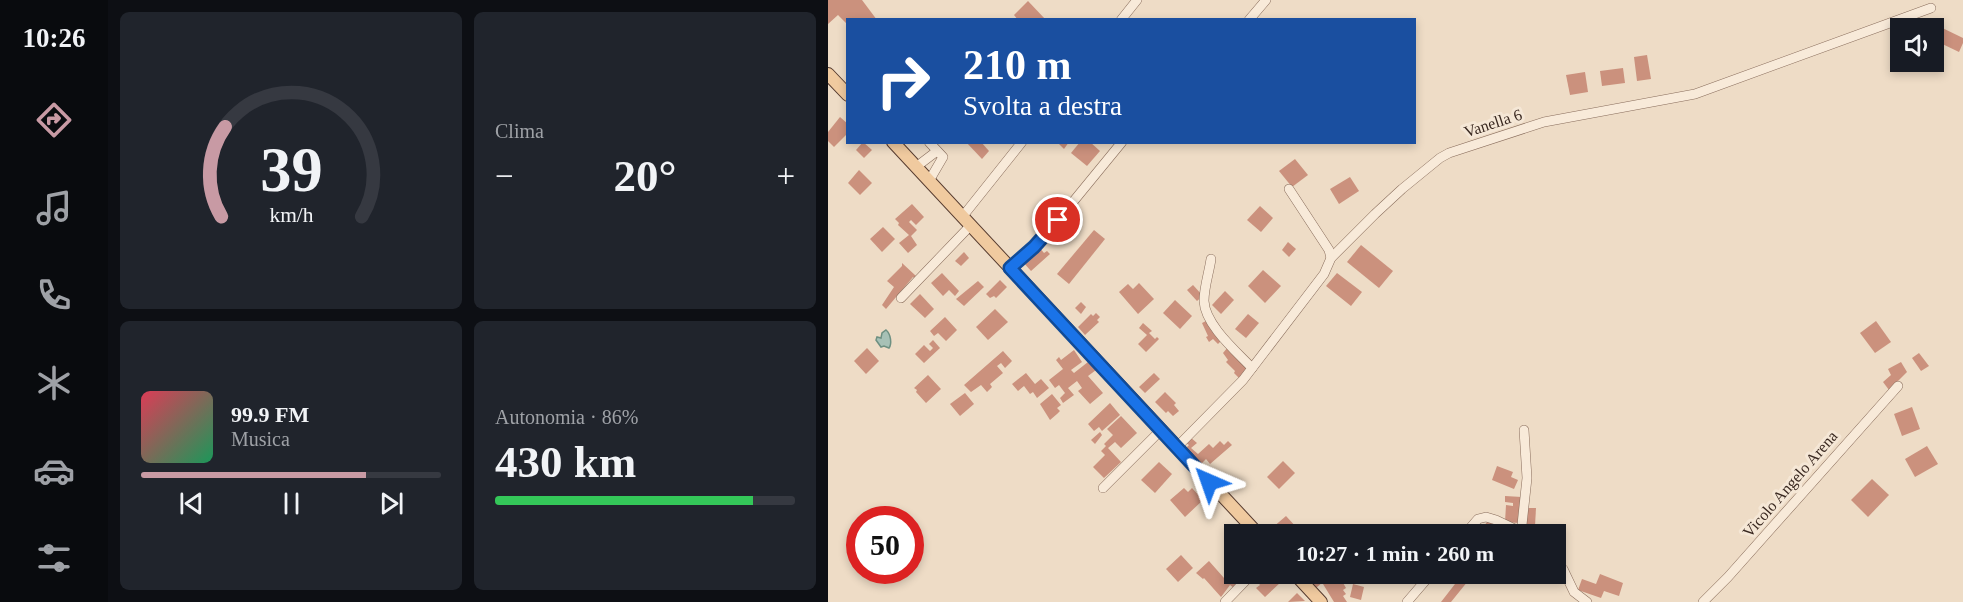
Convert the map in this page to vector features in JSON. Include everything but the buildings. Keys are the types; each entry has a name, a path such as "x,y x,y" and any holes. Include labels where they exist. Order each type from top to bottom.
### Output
{"main road":[{"path":"828,74 846,93"},
{"path":"895,144 1248,524"},
{"path":"1304,584 1321,602"}],"street":[{"path":"1123,18 1137,0"},
{"path":"1250,18 1266,0"},
{"name":"Vanella 6","path":"1177,447 1243,380 1324,274 1331,258 1402,189 1440,158 1544,122 1695,94 1931,8"},
{"path":"929,181 943,157 930,144"},
{"path":"901,298 967,221 1021,144"},
{"path":"1010,268 1045,236 1120,144"},
{"path":"916,167 937,151"},
{"path":"1289,189 1329,250 1331,258"},
{"path":"1211,259 1204,301 1206,310 1221,336 1252,368"},
{"name":"Vicolo Angelo Arena","path":"1703,602 1728,577 1898,386"},
{"path":"1103,488 1161,430"},
{"path":"1522,524 1527,478 1524,430"},
{"path":"1474,524 1479,519 1486,518 1500,524"},
{"path":"1566,575 1574,592 1587,602"},
{"path":"1225,602 1242,584"},
{"path":"1407,602 1423,584"}],"shaded area":[{"path":"886,330 891,344 889,348 881,347 876,340 877,337 881,338 882,333"}],"route":[{"path":"1058,220 1034,247 1010,268 1209,482"}]}
